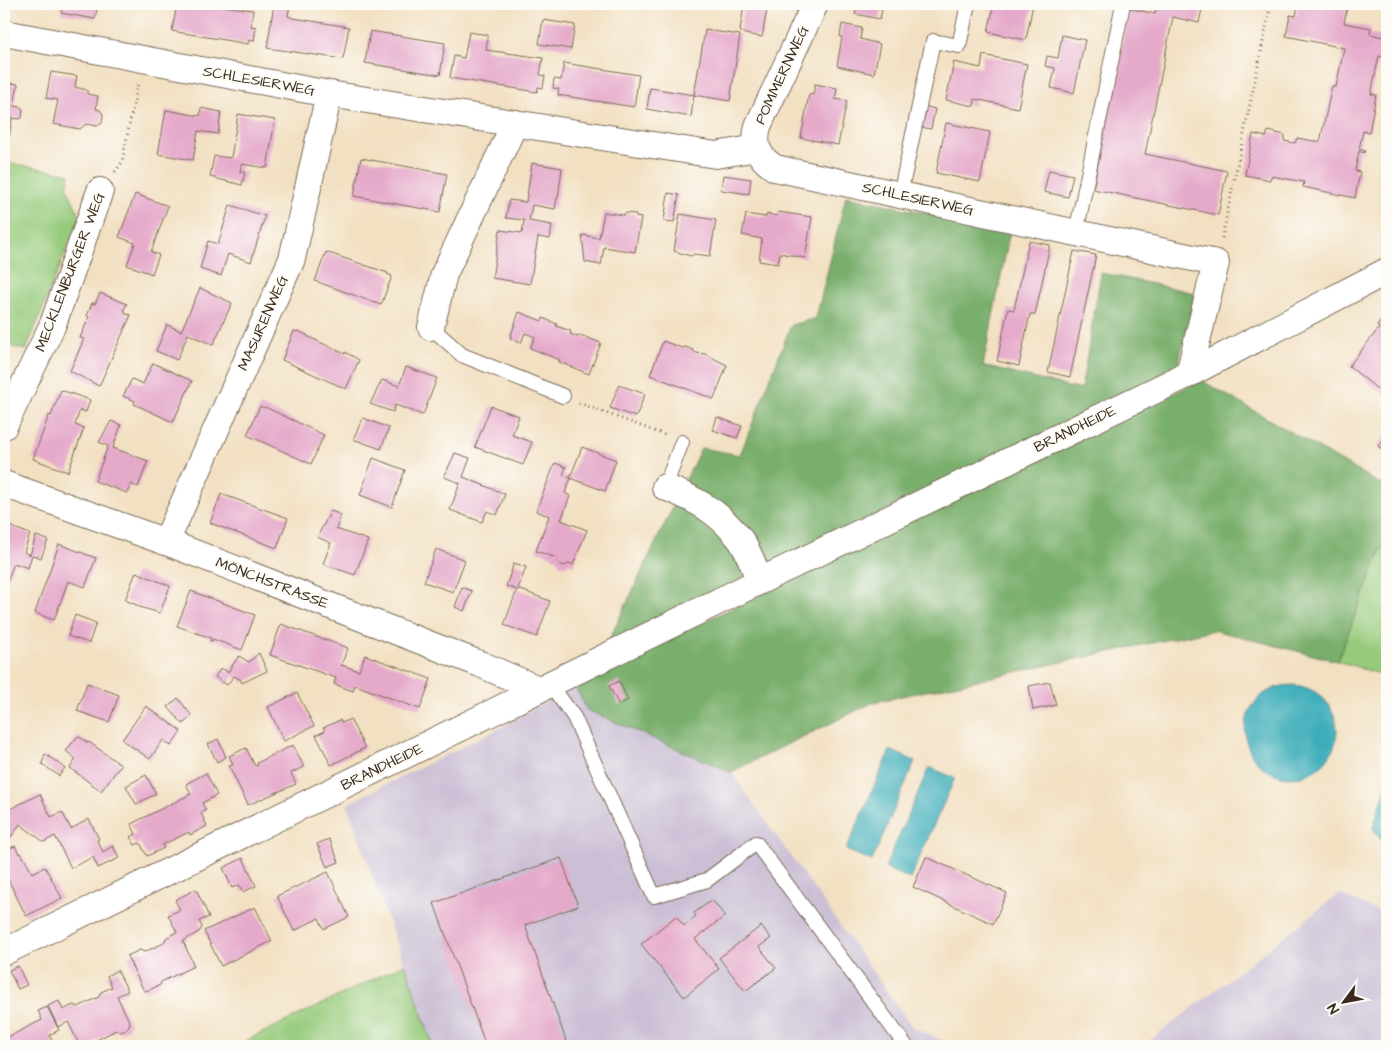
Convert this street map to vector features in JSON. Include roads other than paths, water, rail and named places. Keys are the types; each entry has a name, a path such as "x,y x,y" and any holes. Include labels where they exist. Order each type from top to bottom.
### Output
{"street":[{"name":"POMMERNWEG","path":"757,148 758,126 815,4"},
{"name":"SCHLESIERWEG","path":"4,34 330,94 716,155 757,148 764,160 775,168 1216,264 1189,374"},
{"name":"MASURENWEG","path":"166,542 292,259 330,94"},
{"path":"431,327 444,274 516,123"},
{"name":"MECKLENBURGER WEG","path":"4,426 53,324 100,191"},
{"name":"BRANDHEIDE","path":"4,952 760,581 1189,374 1387,271"},
{"name":"MÖNCHSTRASSE","path":"4,484 166,542 544,687"},
{"path":"665,487 695,499 718,515 741,540 760,581"}],"lane":[{"path":"900,195 933,41 958,46 968,4"},
{"path":"1076,233 1122,4"},
{"path":"431,327 462,355 564,396"},
{"path":"665,487 682,442"},
{"path":"544,687 574,717 654,896 707,880 756,843 906,1046"}],"water":[{"path":"1291,685 1309,689 1323,699 1333,713 1337,731 1333,749 1323,763 1309,773 1291,777 1273,773 1259,763 1249,749 1245,731 1249,713 1259,699 1273,689"},
{"path":"890,750 915,761 872,861 846,850"},
{"path":"929,767 955,778 910,879 885,868"},
{"path":"1387,784 1387,850 1373,828"}]}
